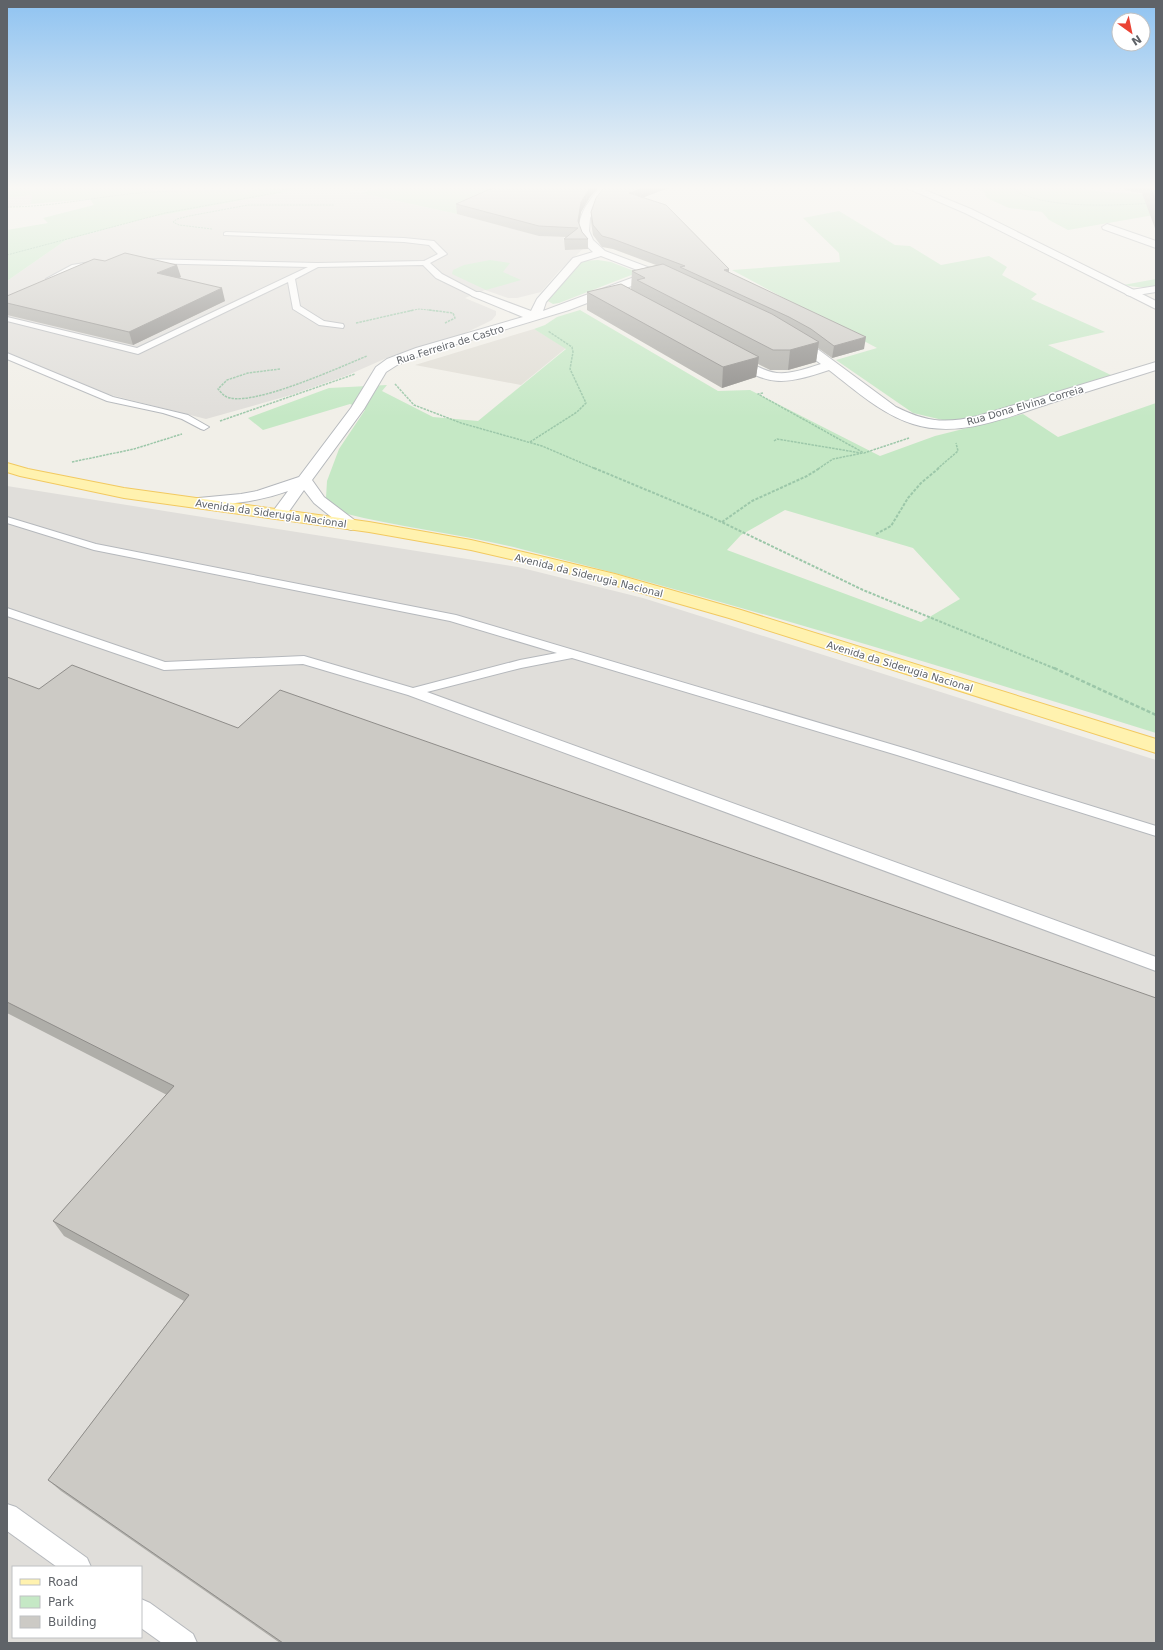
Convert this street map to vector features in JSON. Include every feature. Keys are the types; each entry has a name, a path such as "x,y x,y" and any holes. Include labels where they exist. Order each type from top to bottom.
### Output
{"main road":[{"name":"Avenida da Siderugia Nacional","path":"7,467 25,473 124,493 279,514 471,545 609,578 735,614 1156,746"}],"street":[{"path":"535,317 536,299 574,263"},
{"path":"628,263 683,284"},
{"path":"1073,263 1156,306"},
{"name":"Rua Ferreira de Castro","path":"279,514 357,409 381,370 388,365 420,351 565,308 611,292 656,273"},
{"path":"1131,292 1156,289"},
{"path":"611,292 625,299"},
{"name":"Rua Ferreira de Castro","path":"481,296 536,299 548,306 565,308"},
{"name":"Rua Ferreira de Castro","path":"481,296 535,317"},
{"name":"Rua Dona Elvina Correia","path":"783,333 831,365 891,410 906,418 944,427 973,422 995,416 1156,366"},
{"path":"719,350 760,373 774,377 789,376 831,365"},
{"path":"192,502 221,502 248,498 305,480 319,500 351,525"}],"lane":[{"path":"41,282 75,267 97,263"},
{"path":"225,263 317,265 425,263 439,276 481,296"},
{"path":"7,319 138,351 317,265"},
{"path":"291,278 296,307 322,323 340,326"},
{"path":"7,356 110,399 165,411 185,417 204,427"},
{"path":"7,520 94,547 452,618 576,654 1156,831"},
{"path":"7,612 164,666 304,660 413,692 1156,964"},
{"path":"413,692 520,664 576,654"},
{"path":"7,1516 77,1566"},
{"path":"142,1613 184,1643"}],"path":[{"path":"340,326 419,308 453,313 455,316 454,318 440,325"},
{"path":"529,442 577,412 586,403 570,369 573,352 572,347 536,324 535,317"},
{"path":"280,369 248,373 227,380 218,389 225,396 240,398 265,393 301,383 367,356"},
{"path":"388,365 398,389 414,405 462,423 542,446 722,522 864,590 1062,670 1156,715"},
{"path":"769,391 758,394 864,453"},
{"path":"722,522 752,501 807,476 833,459 864,453 944,427"},
{"path":"876,534 890,526 908,498 920,483 958,451 955,438"},
{"path":"774,441 777,439 864,453"}],"shaded area":[{"path":"33,263 568,263 541,292 517,298 508,298 485,290 465,298 496,311 496,315 492,320 461,335 389,357 348,375 291,395 206,419 99,392 7,353 7,281"},
{"path":"534,329 566,348 521,385 415,365"},
{"path":"7,486 518,567 643,598 1156,760 1156,1643 7,1643"}],"green space":[{"path":"7,263 33,263 7,281"},
{"path":"474,263 510,263 503,272 521,280 486,290 452,274 453,270 464,265"},
{"path":"579,263 614,263 634,271 634,274 553,304 548,301 558,283"},
{"path":"826,263 938,263 941,265 952,263 1000,263 1007,267 1002,275 1037,294 1031,299 1105,332 1048,345 1113,376 1001,411 951,422 913,413 836,360 877,348 732,270"},
{"path":"1156,279 1156,286 1139,287 1123,285"},
{"path":"580,310 718,391 750,390 880,456 935,436 1023,414 1058,437 1156,403 1156,733 840,636 601,569 499,544 343,513 326,498 327,481 339,449 365,410 350,404 263,430 248,418 329,388 387,385 382,391 433,417 478,421 566,349 534,329 545,325 557,317","holes":["785,510 913,548 960,599 921,622 727,550 741,535"]}],"building":[{"path":"85,263 168,263 177,265 157,273 222,288 129,332 7,303 7,296"},
{"path":"677,263 723,263 729,269 724,270 866,337 834,346 811,329 789,317 680,267 685,266"},
{"path":"663,264 772,314 819,342 790,350 773,350 637,280 645,278 632,271"},
{"path":"621,284 759,357 723,367 587,292"},
{"path":"72,665 238,728 280,690 1156,998 1156,1643 283,1643 48,1480 189,1295 53,1221 174,1086 7,1002 7,677 39,689"}]}
